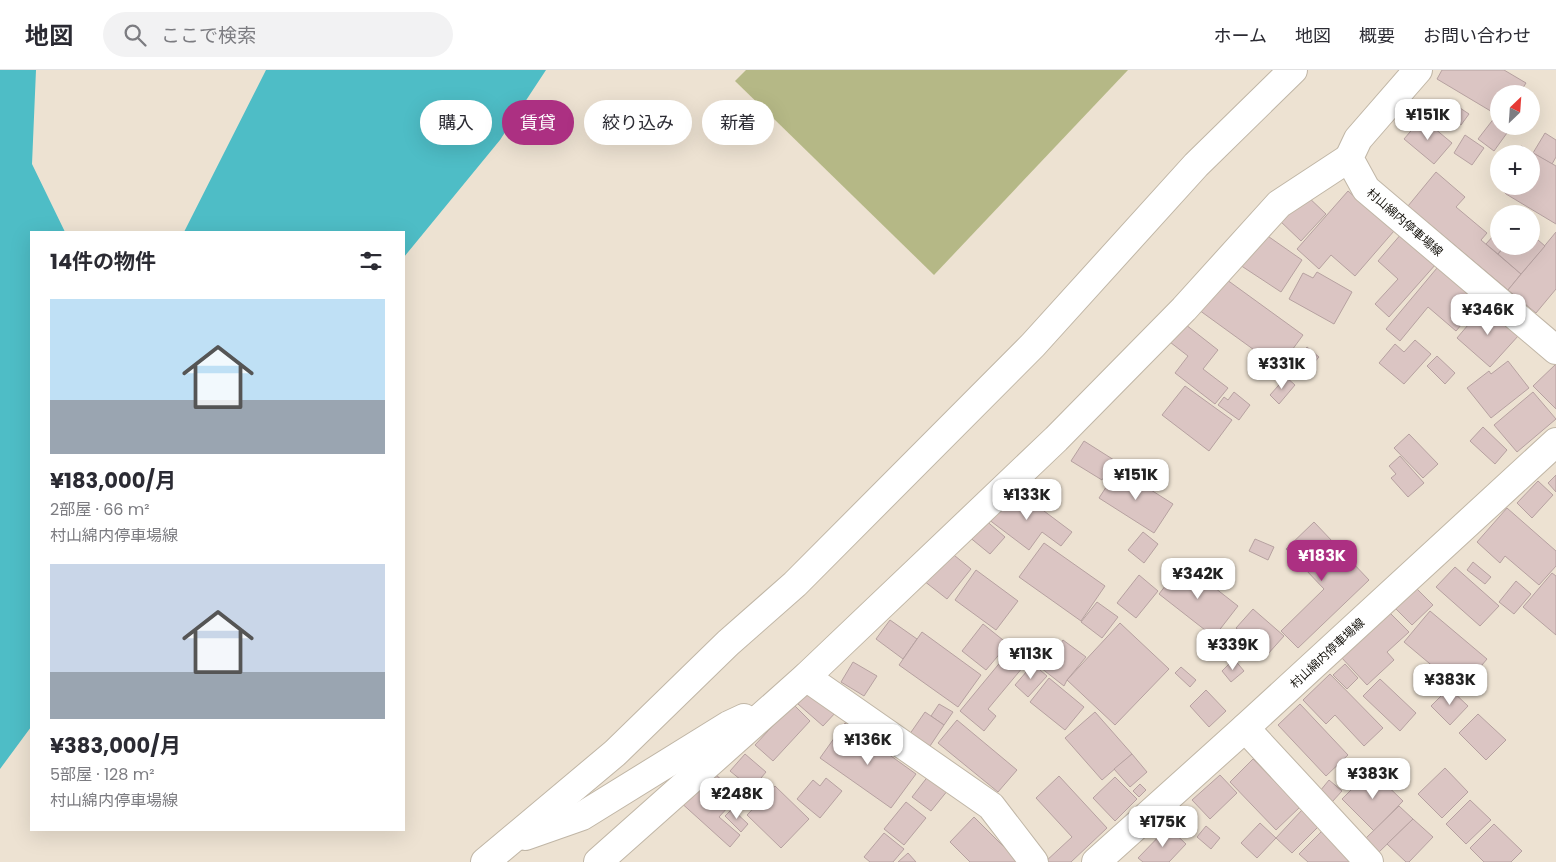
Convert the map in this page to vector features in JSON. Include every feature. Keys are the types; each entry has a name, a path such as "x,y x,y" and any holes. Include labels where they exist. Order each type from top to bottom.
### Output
{"street":[{"path":"485,862 615,753 728,643 795,584 1033,345 1196,165 1293,70"},
{"path":"598,862 806,677 1056,439 1184,309 1280,204 1349,158 1358,139 1418,70"},
{"name":"村山綿内停車場線","path":"1349,158 1366,189 1556,350"},
{"name":"村山綿内停車場線","path":"1096,862 1556,442"},
{"path":"806,677 991,806 1034,862"},
{"path":"510,841 582,816 729,725 777,703"},
{"path":"1244,728 1369,862"}],"green space":[{"path":"746,70 1128,70 934,275 774,119 774,100 754,100 735,81"}],"water":[{"path":"0,70 36,70 32,164 65,231 30,231 30,728 0,769"},
{"path":"266,70 546,70 526,100 502,100 502,137 405,256 405,231 185,231"}],"building":[{"path":"1442,70 1504,70 1526,83 1525,85 1490,85 1490,111 1437,79"},
{"path":"1454,104 1469,114 1461,125 1446,115"},
{"path":"1422,118 1452,143 1434,164 1404,139"},
{"path":"1490,123 1490,135 1506,135 1498,145 1490,145 1490,148 1478,139"},
{"path":"1545,133 1556,140 1556,157 1552,164 1540,157 1540,145 1538,145"},
{"path":"1465,135 1484,148 1472,165 1454,153"},
{"path":"1540,157 1556,166 1556,224 1540,214 1540,205 1524,205 1508,195 1540,195"},
{"path":"1436,172 1465,197 1456,207 1487,233 1481,240 1490,248 1490,255 1499,255 1521,274 1508,290 1408,206"},
{"path":"1348,191 1394,231 1355,276 1331,255 1319,269 1297,249"},
{"path":"1305,194 1326,214 1301,241 1279,220"},
{"path":"1262,232 1302,260 1281,292 1240,265"},
{"path":"1556,232 1556,289 1536,313 1508,290 1537,255 1540,255 1540,251"},
{"path":"1402,233 1436,264 1389,317 1375,304 1398,279 1378,261"},
{"path":"1490,240 1490,247 1486,244"},
{"path":"1540,242 1545,246 1540,252"},
{"path":"1499,255 1537,255 1521,274"},
{"path":"1442,262 1484,298 1456,331 1428,307 1400,341 1386,329"},
{"path":"1317,272 1352,292 1334,324 1289,299 1303,273 1313,278"},
{"path":"1223,277 1303,335 1279,368 1199,310"},
{"path":"1485,305 1519,335 1490,367 1457,338"},
{"path":"1181,321 1218,350 1203,369 1228,388 1215,404 1175,373 1188,356 1166,339"},
{"path":"1415,340 1431,354 1404,384 1379,363 1395,344 1404,352"},
{"path":"1307,347 1319,357 1306,372 1294,362"},
{"path":"1437,356 1455,373 1445,384 1427,366"},
{"path":"1508,361 1529,388 1491,418 1467,388 1489,371 1491,374"},
{"path":"1556,364 1556,409 1533,386"},
{"path":"1286,377 1295,385 1279,404 1270,395"},
{"path":"1185,386 1232,420 1209,451 1162,415"},
{"path":"1234,392 1250,405 1239,420 1218,405 1224,397 1228,400"},
{"path":"1533,392 1556,419 1517,452 1494,425"},
{"path":"1483,427 1507,450 1495,464 1470,441"},
{"path":"1409,434 1438,464 1423,478 1394,448"},
{"path":"1084,441 1114,460 1102,480 1071,461"},
{"path":"1400,456 1424,483 1408,497 1391,478 1396,474 1389,466"},
{"path":"1118,469 1173,504 1154,533 1099,498"},
{"path":"1556,475 1556,492 1548,483"},
{"path":"1538,481 1553,495 1532,518 1517,503"},
{"path":"1012,487 1072,532 1061,546 1042,532 1029,550 988,519"},
{"path":"1507,508 1556,551 1556,566 1539,585 1505,556 1500,563 1477,542"},
{"path":"983,518 1005,537 990,554 968,536"},
{"path":"1314,522 1369,580 1298,648 1281,631 1324,589 1286,549"},
{"path":"1143,532 1158,544 1144,563 1128,550"},
{"path":"1255,539 1274,547 1268,560 1249,551"},
{"path":"1044,543 1105,586 1081,621 1019,577"},
{"path":"949,551 971,569 947,599 919,577"},
{"path":"1473,562 1491,577 1485,584 1467,570"},
{"path":"1183,563 1238,606 1214,637 1159,594"},
{"path":"1455,567 1499,606 1480,626 1436,587"},
{"path":"976,570 1018,601 996,630 955,600"},
{"path":"1552,573 1556,576 1556,635 1523,607"},
{"path":"1139,575 1158,591 1136,618 1117,603"},
{"path":"1516,581 1531,594 1514,614 1499,602"},
{"path":"1416,588 1433,605 1412,625 1395,608"},
{"path":"1097,602 1118,617 1102,638 1081,622"},
{"path":"1253,609 1284,636 1267,655 1236,628"},
{"path":"1430,611 1487,659 1461,690 1404,642"},
{"path":"1389,612 1409,632 1387,652 1394,660 1367,685 1341,657"},
{"path":"890,620 917,639 903,659 876,639"},
{"path":"1120,623 1169,669 1115,725 1067,680"},
{"path":"983,624 1008,644 986,670 962,651"},
{"path":"922,632 981,675 958,707 899,665"},
{"path":"1063,640 1086,657 1064,686 1041,668"},
{"path":"1012,648 1028,661 988,709 996,716 984,731 960,711"},
{"path":"1234,659 1244,671 1231,682 1222,671"},
{"path":"853,662 877,676 864,696 841,682"},
{"path":"1033,664 1047,676 1028,697 1015,685"},
{"path":"1345,664 1358,678 1347,689 1333,675"},
{"path":"1181,667 1196,680 1190,687 1175,673"},
{"path":"1330,674 1383,728 1364,746 1335,715 1326,724 1303,700"},
{"path":"1049,678 1084,707 1065,730 1030,702"},
{"path":"1380,679 1416,713 1400,731 1363,696"},
{"path":"813,688 837,711 823,726 798,704"},
{"path":"1449,688 1468,706 1450,725 1431,706"},
{"path":"1206,690 1226,711 1209,727 1190,706"},
{"path":"793,704 810,721 773,761 755,745"},
{"path":"939,704 953,712 944,725 931,716"},
{"path":"1300,704 1348,755 1326,776 1278,725"},
{"path":"925,712 944,725 926,752 907,738"},
{"path":"1095,712 1132,754 1102,780 1065,738"},
{"path":"1478,714 1506,740 1486,760 1459,733"},
{"path":"957,720 1017,770 998,792 938,743"},
{"path":"845,723 916,774 891,808 820,758"},
{"path":"745,754 766,772 752,789 730,771"},
{"path":"1132,754 1147,772 1130,787 1114,769"},
{"path":"1253,759 1300,807 1276,830 1230,782"},
{"path":"708,768 739,795 719,817 740,835 730,847 678,800"},
{"path":"1445,768 1468,792 1442,818 1418,794"},
{"path":"1371,770 1403,801 1374,831 1342,799"},
{"path":"929,775 948,790 931,811 912,797"},
{"path":"1220,775 1237,793 1210,819 1192,800"},
{"path":"1059,776 1107,828 1071,862 1045,862 1072,837 1036,798"},
{"path":"1115,777 1137,799 1115,821 1093,798"},
{"path":"826,778 842,791 820,818 797,799 813,780 820,786"},
{"path":"1329,780 1342,791 1332,802 1320,791"},
{"path":"1140,784 1146,790 1139,797 1133,791"},
{"path":"775,786 809,819 781,848 747,815"},
{"path":"1470,800 1491,820 1466,844 1446,824"},
{"path":"906,802 926,818 904,845 884,829"},
{"path":"1399,806 1413,819 1378,853 1365,839"},
{"path":"732,809 748,824 741,832 725,816"},
{"path":"1302,810 1319,826 1292,853 1276,838"},
{"path":"974,817 1019,862 970,862 950,842"},
{"path":"1413,819 1433,837 1409,862 1406,862 1387,844"},
{"path":"1260,823 1276,838 1257,858 1241,843"},
{"path":"1494,824 1522,851 1511,862 1484,862 1470,848"},
{"path":"1206,826 1220,838 1211,849 1197,837"},
{"path":"1168,827 1186,844 1169,862 1143,862 1138,858"},
{"path":"1322,831 1353,862 1308,862 1299,854"},
{"path":"884,833 904,849 893,862 870,862 864,857"},
{"path":"908,853 916,862 898,862"}]}
